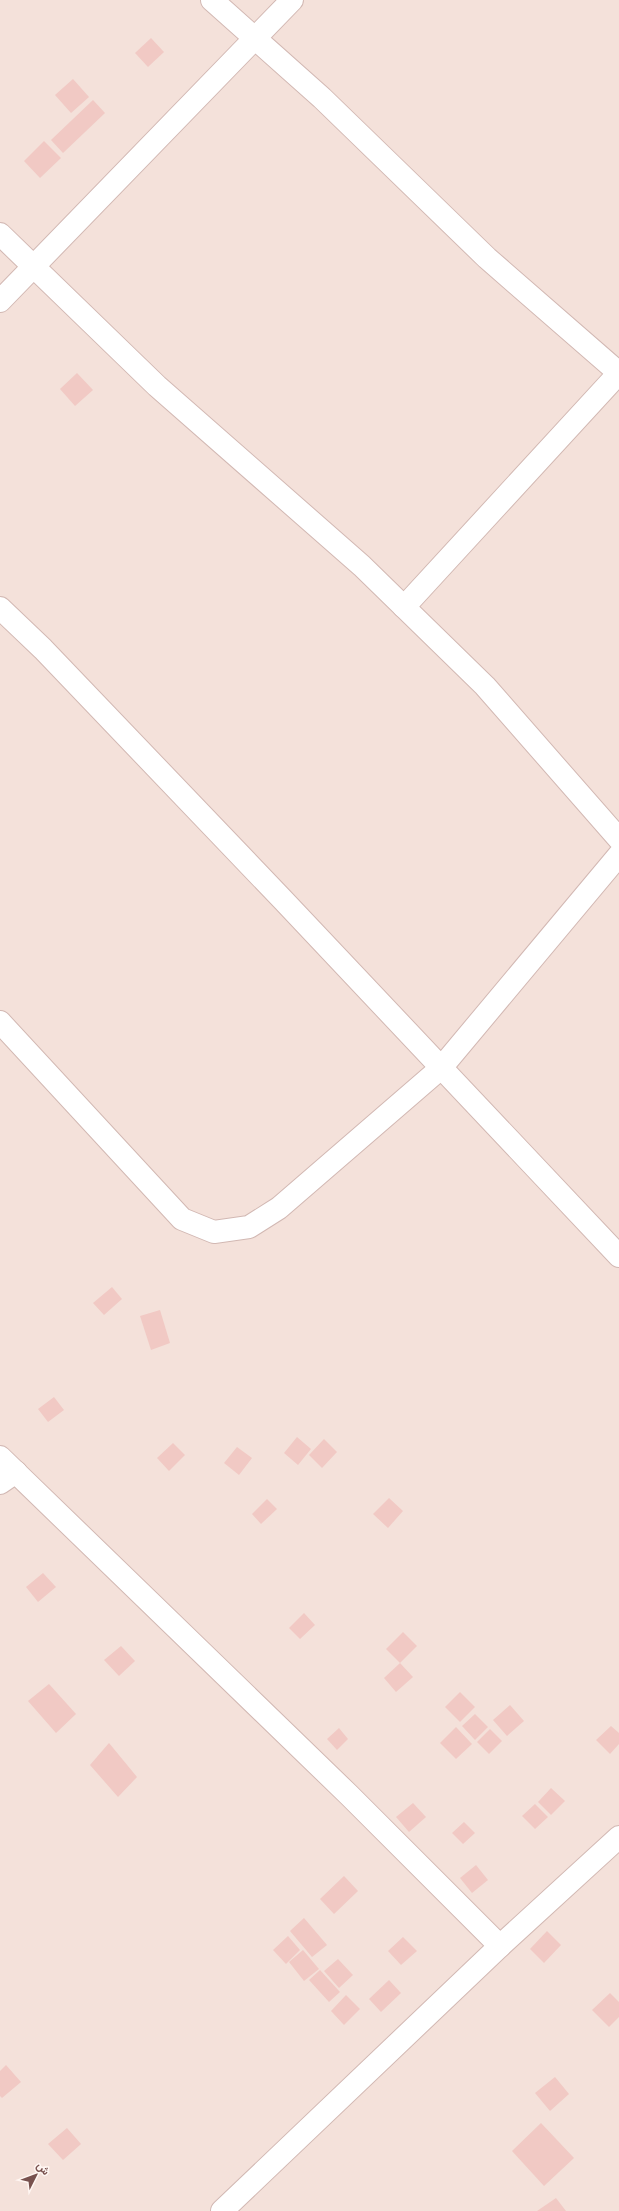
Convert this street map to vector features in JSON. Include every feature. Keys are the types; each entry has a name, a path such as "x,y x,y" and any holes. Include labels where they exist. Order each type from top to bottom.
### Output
{"street":[{"path":"212,0 322,98 488,258 619,373 404,607"},
{"path":"0,301 256,39 292,0"},
{"path":"0,234 156,386 362,566 485,686 619,839"},
{"path":"0,608 65,672 619,1256"},
{"path":"0,1022 182,1219 214,1232 249,1227 279,1208 441,1068 619,855"},
{"path":"5,1471 349,1795 500,1946"},
{"path":"222,2211 500,1946 619,1837"}],"shaded area":[{"path":"0,0 619,0 619,2211 0,2211"}],"building":[{"path":"151,38 164,52 148,67 135,53"},
{"path":"73,79 89,97 71,113 55,95"},
{"path":"93,100 105,113 63,153 51,140"},
{"path":"44,141 61,158 40,178 24,161"},
{"path":"77,373 93,390 75,406 60,389"},
{"path":"112,1287 122,1299 104,1315 93,1303"},
{"path":"160,1310 170,1343 151,1350 140,1316"},
{"path":"54,1397 64,1410 48,1422 38,1409"},
{"path":"297,1437 311,1449 298,1465 284,1453"},
{"path":"324,1439 337,1452 322,1468 309,1455"},
{"path":"173,1443 185,1455 169,1471 157,1458"},
{"path":"237,1447 252,1458 239,1475 224,1463"},
{"path":"389,1498 403,1511 388,1528 373,1514"},
{"path":"267,1499 277,1509 261,1524 252,1514"},
{"path":"43,1573 56,1587 38,1602 26,1587"},
{"path":"304,1613 315,1625 300,1639 289,1628"},
{"path":"403,1632 417,1646 400,1663 386,1649"},
{"path":"121,1646 135,1661 119,1676 104,1660"},
{"path":"400,1663 413,1677 396,1692 384,1678"},
{"path":"49,1684 76,1714 56,1733 28,1701"},
{"path":"460,1692 475,1707 460,1722 445,1707"},
{"path":"510,1705 524,1721 507,1736 493,1720"},
{"path":"475,1714 488,1727 475,1740 462,1726"},
{"path":"611,1726 619,1733 619,1744 610,1754 596,1740"},
{"path":"456,1727 472,1744 456,1759 440,1743"},
{"path":"339,1728 348,1739 337,1750 327,1739"},
{"path":"490,1729 502,1741 489,1754 477,1742"},
{"path":"109,1743 137,1777 118,1797 90,1765"},
{"path":"551,1788 565,1801 551,1815 538,1802"},
{"path":"413,1803 426,1817 409,1832 396,1817"},
{"path":"535,1804 548,1817 535,1829 522,1816"},
{"path":"464,1822 475,1833 463,1844 452,1833"},
{"path":"476,1865 488,1880 472,1893 460,1878"},
{"path":"344,1876 358,1891 334,1914 320,1899"},
{"path":"304,1918 327,1945 312,1957 290,1931"},
{"path":"547,1931 561,1945 544,1963 530,1949"},
{"path":"288,1936 300,1950 286,1964 273,1950"},
{"path":"403,1937 417,1951 401,1965 388,1951"},
{"path":"303,1950 319,1969 304,1981 289,1962"},
{"path":"338,1959 353,1975 339,1988 324,1971"},
{"path":"320,1970 340,1992 329,2002 309,1980"},
{"path":"389,1980 401,1993 381,2012 369,1999"},
{"path":"610,1993 619,2002 619,2017 609,2027 592,2010"},
{"path":"346,1995 360,2009 344,2025 331,2011"},
{"path":"6,2065 21,2082 2,2098 0,2096 0,2071"},
{"path":"555,2077 569,2094 550,2111 535,2093"},
{"path":"541,2123 574,2158 544,2186 512,2151"},
{"path":"67,2128 81,2144 63,2160 48,2144"},
{"path":"556,2198 566,2211 537,2211"}]}
